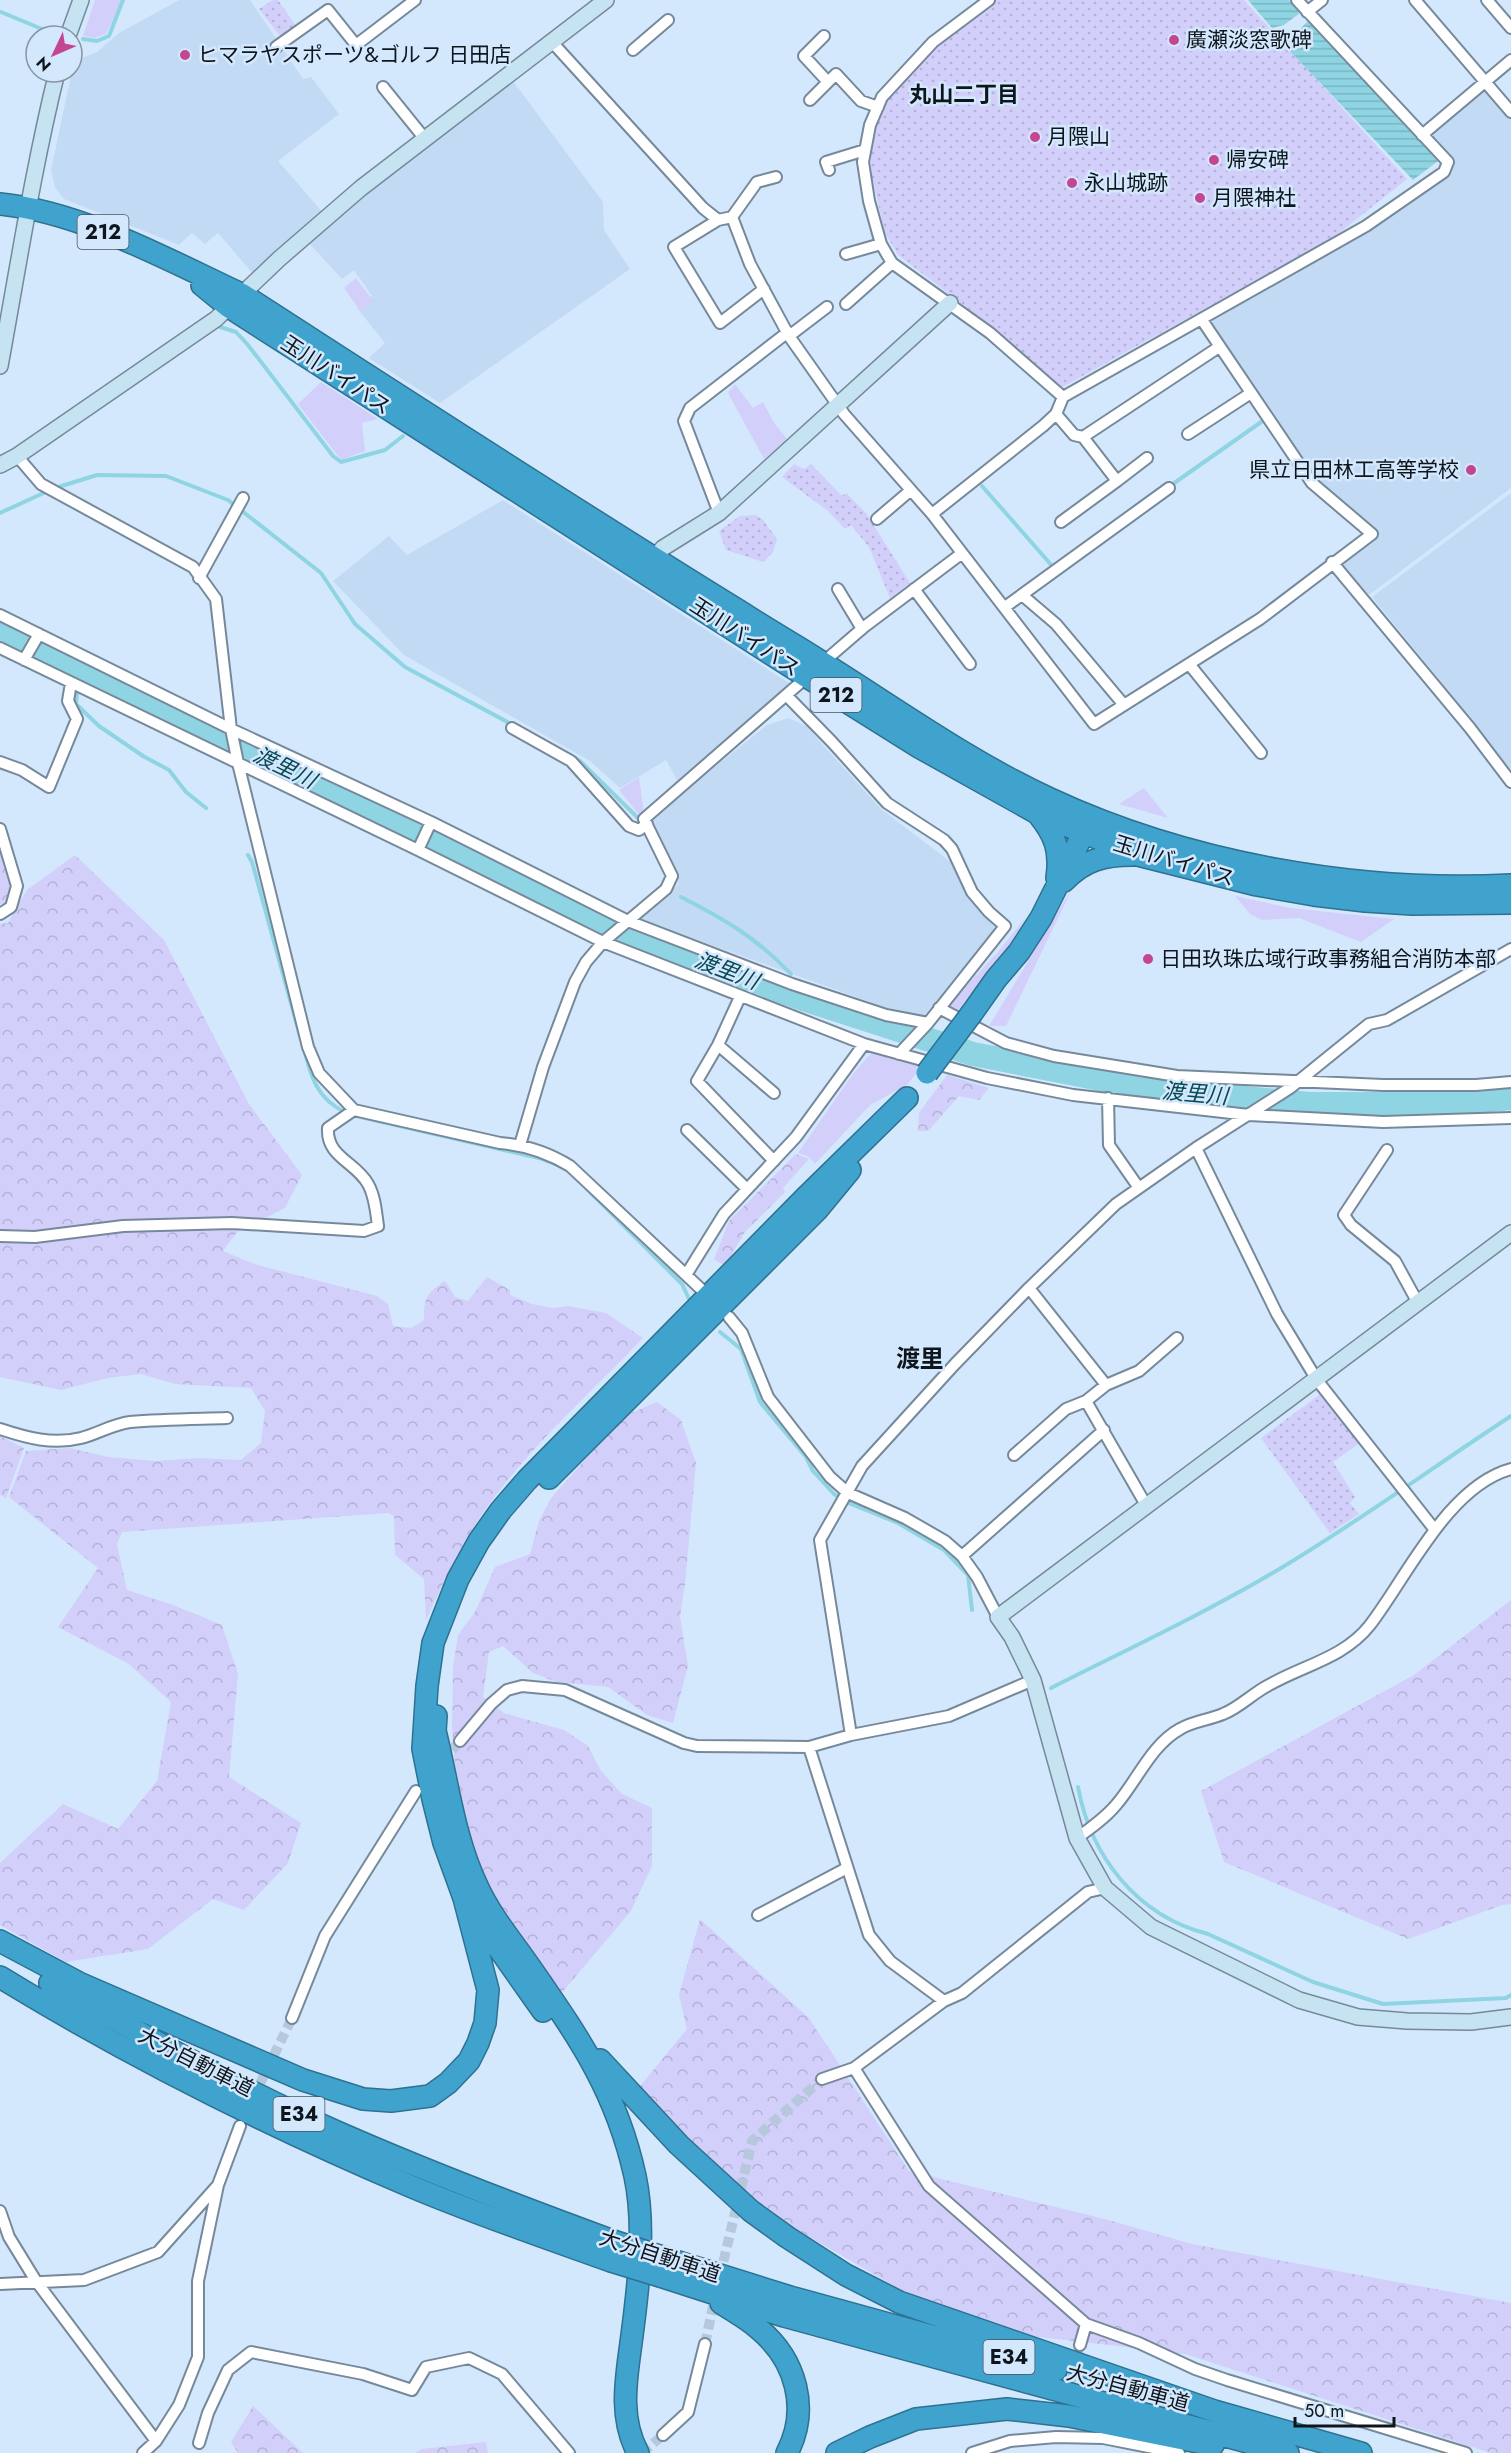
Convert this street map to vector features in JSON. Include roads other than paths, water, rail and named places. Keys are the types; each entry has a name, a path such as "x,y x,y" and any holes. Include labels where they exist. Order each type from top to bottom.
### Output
{"highway":[{"name":"212","path":"0,204 27,207 78,222 176,263 236,301"},
{"name":"玉川バイパス","path":"236,301 815,670 1049,798 1138,855 1257,885 1314,896 1412,904 1511,903"},
{"name":"玉川バイパス","path":"815,670 919,747 1037,813 1280,870 1325,877 1416,885 1511,885"},
{"path":"1037,813 1051,831 1058,845 1060,861 1055,890"},
{"path":"638,2453 631,2440 626,2416 625,2375 631,2343 641,2211 635,2176 617,2112 601,2076 579,2038 498,1922 477,1887 455,1823 435,1731 441,1658 448,1629 493,1543 515,1514 817,1210 927,1073 996,978 1019,952 1055,890 1088,824"},
{"path":"1055,890 1083,864 1113,855 1138,855"},
{"path":"0,1941 81,1984 303,2080 363,2099 391,2101 430,2096 448,2083 469,2061 485,2023 488,1990 464,1899 444,1843 423,1749 433,1643 459,1579 479,1541 501,1510 527,1480 907,1098"},
{"path":"464,1899 565,2042 595,2091 609,2123 624,2178 630,2231 626,2310 613,2391 613,2423 622,2453"},
{"name":"大分自動車道","path":"0,1954 145,2037 325,2127 612,2251"},
{"name":"大分自動車道","path":"0,1977 136,2055 326,2149 411,2187 659,2266 790,2297 1361,2453"},
{"path":"579,2038 679,2145 751,2211 846,2275 899,2302 1223,2414"},
{"name":"大分自動車道","path":"659,2266 699,2288 830,2329 1288,2453"},
{"path":"699,2288 759,2328 779,2349 791,2370 800,2408 795,2437 787,2453"},
{"path":"837,2453 915,2419 1007,2409 1069,2416 1252,2453"}],"street":[{"path":"72,24 81,0"},
{"path":"276,47 328,10 356,45 414,0"},
{"path":"0,465 17,456 216,319 279,259 361,188 606,0"},
{"path":"988,0 933,42 882,97 870,125 863,162 869,201 881,244 892,263 990,333 1063,397"},
{"path":"932,514 1056,414 1063,397 1366,226 1444,172 1448,162 1297,0"},
{"path":"1307,12 1322,0"},
{"path":"1415,0 1511,112"},
{"path":"1487,0 1511,28"},
{"path":"633,50 668,20"},
{"path":"825,36 804,56 828,82"},
{"path":"552,42 703,208 718,220"},
{"path":"1422,135 1511,60"},
{"path":"810,100 836,74 861,101 878,106"},
{"path":"0,361 26,232 27,207 54,84"},
{"path":"383,87 425,139"},
{"path":"829,170 826,162 865,150"},
{"path":"764,289 720,323 674,247 718,220 732,217 757,182 776,177"},
{"path":"732,217 750,264 788,334 838,405 932,514 1094,724 1260,619 1332,562 1372,534 1312,483 1202,320"},
{"path":"846,254 881,244"},
{"path":"846,304 892,263"},
{"path":"648,565 663,548 719,513 950,303"},
{"path":"719,513 684,421 690,408 827,307"},
{"path":"1083,437 1219,347"},
{"path":"1188,434 1251,393"},
{"path":"1056,414 1074,435 1083,437 1117,481"},
{"path":"17,456 41,484 193,567 216,599 231,729 238,763 308,1047 319,1073 354,1110 500,1143 520,1145 557,1158 570,1166 702,1290"},
{"path":"1061,522 1147,458"},
{"path":"1005,608 1169,488"},
{"path":"877,519 910,490"},
{"path":"199,578 243,498"},
{"path":"520,1145 543,1067 574,982 586,962 603,942 666,889 672,876 644,819 862,629 961,554"},
{"path":"1332,562 1470,728 1511,782"},
{"path":"838,589 862,629"},
{"path":"914,589 970,664"},
{"path":"1022,595 1056,624 1124,705"},
{"path":"0,615 231,729 431,822 628,921 792,984 886,1015 927,1023"},
{"path":"24,660 39,634"},
{"path":"0,648 603,942 864,1044 987,1078 1073,1095 1249,1115 1383,1122 1511,1118"},
{"path":"1189,664 1261,753"},
{"path":"0,762 22,770 49,787 77,719 68,701 71,682"},
{"path":"786,696 832,742 882,798 944,840 952,849 972,892 1005,926 899,1054"},
{"path":"512,728 571,761 629,826 639,830 647,824"},
{"path":"418,850 431,822"},
{"path":"0,829 17,886 11,907 0,914"},
{"path":"851,1735 820,1540 862,1466 955,1364 1116,1204 1196,1148 1294,1085 1369,1024 1387,1020 1511,950"},
{"path":"740,997 718,1045 697,1081 774,1161"},
{"path":"939,1008 998,1040 1054,1056 1177,1076 1294,1085 1476,1085 1511,1082"},
{"path":"686,1275 724,1214 795,1137 864,1044"},
{"path":"718,1045 774,1093"},
{"path":"1108,1098 1109,1145 1140,1188"},
{"path":"0,1236 35,1237 123,1226 221,1223 364,1231 378,1226 371,1190 365,1179 333,1150 328,1135 328,1128 354,1110"},
{"path":"687,1130 747,1189"},
{"path":"1196,1148 1277,1314 1317,1380 1435,1530"},
{"path":"1388,1150 1344,1215 1351,1225 1395,1261 1418,1303"},
{"path":"998,1617 1511,1233"},
{"path":"1029,1288 1106,1385"},
{"path":"729,1317 742,1333 768,1397 845,1498 904,1518 945,1541 962,1556 977,1577 998,1617 1012,1637 1033,1680 1080,1835 1105,1888 1151,1927 1299,2000 1358,2017 1407,2022 1471,2022 1511,2017"},
{"path":"1014,1455 1066,1410 1086,1401 1106,1385 1139,1371 1177,1338"},
{"path":"1086,1401 1146,1504"},
{"path":"0,1429 41,1441 70,1440 127,1422 227,1418"},
{"path":"962,1556 1104,1430"},
{"path":"1080,1835 1095,1825 1115,1806 1165,1739 1180,1728 1224,1714 1270,1684 1327,1659 1349,1646 1369,1626 1435,1530 1473,1489 1494,1474 1511,1469"},
{"path":"460,1741 491,1704 507,1690 522,1686 565,1690 684,1743 697,1746 809,1747 851,1735 949,1716 1033,1680"},
{"path":"809,1747 869,1935 890,1961 945,2001"},
{"path":"292,2018 325,1936 416,1791"},
{"path":"759,1915 847,1868"},
{"path":"822,2079 854,2068 945,2001 962,1993 1088,1892 1105,1888"},
{"path":"854,2068 929,2186 1086,2324 1139,2343 1227,2380 1466,2453"},
{"path":"143,2453 156,2441 179,2405 198,2357 198,2281 218,2185 240,2126"},
{"path":"0,2284 84,2280 158,2252 218,2185"},
{"path":"0,2211 9,2237 36,2281 156,2441"},
{"path":"1080,2345 1086,2324"},
{"path":"663,2436 688,2412 705,2344"},
{"path":"199,2443 208,2413 228,2370 251,2352 363,2374 412,2390 426,2367 469,2358 502,2374 569,2453"},
{"path":"1056,2437 1059,2425"},
{"path":"972,2453 1010,2441 1056,2437 1103,2438 1179,2453"}],"waterway":[{"path":"84,39 97,41 109,36 123,0"},
{"path":"1,12 30,24"},
{"path":"220,327 236,332 248,345 333,456 341,462 385,450 403,436"},
{"path":"1170,486 1264,420"},
{"path":"55,488 97,475 166,476 228,500 321,573 355,624 405,667 513,725"},
{"path":"982,486 1054,568"},
{"path":"0,513 48,491"},
{"name":"渡里川","path":"0,629 626,932 800,998 973,1054 1157,1090 1310,1104 1453,1104 1511,1098"},
{"path":"77,694 76,704 99,726 143,756 169,770 186,792 206,808"},
{"path":"573,757 580,761 638,818"},
{"path":"248,855 252,862 300,1036"},
{"path":"681,897 739,930 766,950 791,974"},
{"path":"304,1049 309,1069 322,1094 335,1107 345,1112"},
{"path":"352,1115 539,1158 560,1166"},
{"path":"586,1188 682,1284 690,1301"},
{"path":"720,1332 741,1349 760,1402 806,1457 813,1471 834,1494 851,1504 898,1523 944,1550 968,1575 972,1610"},
{"path":"1051,1688 1193,1617 1276,1571 1511,1416"},
{"path":"1078,1787 1084,1813 1094,1837 1106,1860 1121,1880 1139,1898 1160,1913 1183,1925 1313,1982 1383,2004 1506,1998 1511,1995"}],"tunnel":[{"path":"442,1761 460,1741"},
{"path":"254,2096 292,2018"},
{"path":"720,2276 752,2141 822,2079"},
{"path":"705,2344 715,2297"},
{"path":"1067,2397 1080,2345"},
{"path":"642,2453 663,2435"}],"place":[{"name":"廣瀬淡窓歌碑","path":"1174,40"},
{"name":"ヒマラヤスポーツ&ゴルフ 日田店","path":"185,55"},
{"name":"月隈山","path":"1035,137"},
{"name":"帰安碑","path":"1214,160"},
{"name":"永山城跡","path":"1072,183"},
{"name":"月隈神社","path":"1200,198"},
{"name":"県立日田林工高等学校","path":"1471,470"},
{"name":"日田玖珠広域行政事務組合消防本部","path":"1148,959"}],"district":[{"name":"丸山二丁目","path":"964,94"},
{"name":"渡里","path":"920,1359"}]}
